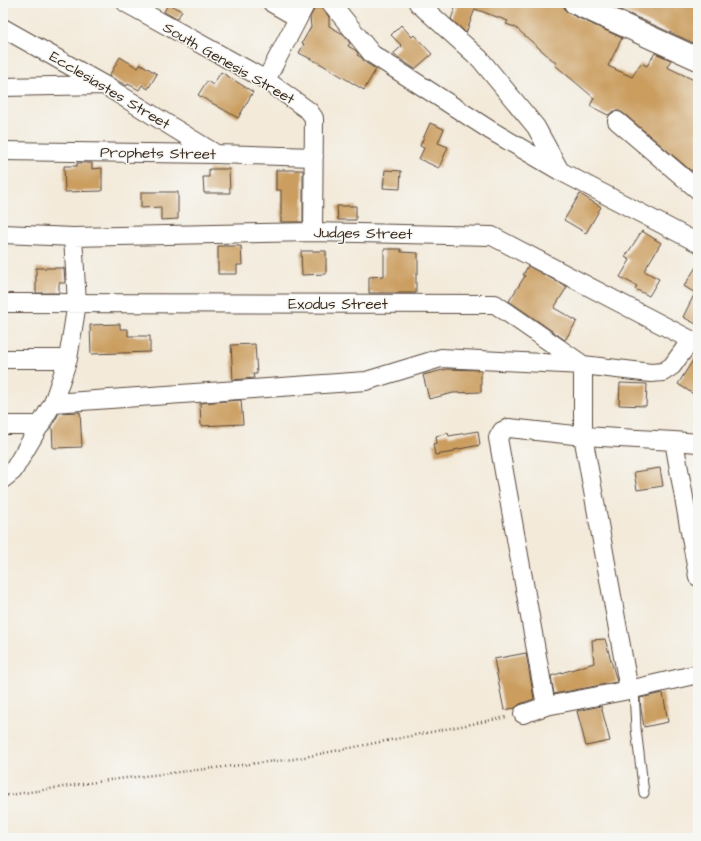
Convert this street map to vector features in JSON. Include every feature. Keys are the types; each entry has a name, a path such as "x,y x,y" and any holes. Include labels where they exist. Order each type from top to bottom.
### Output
{"street":[{"name":"South Genesis Street","path":"126,3 266,80 309,111 314,118 313,232"},
{"path":"266,80 302,10 272,3"},
{"path":"331,3 372,54 490,130 560,171 698,243"},
{"path":"418,3 480,59 536,127 560,171"},
{"path":"575,3 698,58"},
{"name":"Ecclesiastes Street","path":"3,28 104,85 216,154"},
{"path":"3,87 104,85"},
{"path":"617,121 698,190"},
{"name":"Prophets Street","path":"3,151 314,157"},
{"name":"Judges Street","path":"3,234 73,237 313,232 492,236 694,341"},
{"path":"3,479 13,472 53,403 68,359 78,303 73,237"},
{"name":"Exodus Street","path":"3,303 495,304 582,365"},
{"path":"53,403 366,381 441,358 582,365 651,373 663,372 672,366 694,341"},
{"path":"3,359 68,359"},
{"path":"582,365 583,436 632,689"},
{"path":"3,425 41,425"},
{"path":"546,706 498,438 502,431 509,428 583,436 698,443"},
{"path":"674,441 698,577"},
{"path":"523,714 546,706 698,674"}],"lane":[{"path":"632,689 644,793"}],"path":[{"path":"3,796 109,780 294,759 523,714"}],"building":[{"path":"457,3 563,3 565,10 570,14 622,38 608,66 632,77 641,63 647,66 655,53 671,60 667,67 698,82 698,169 694,167 692,171 690,170 623,113 614,111 608,115 590,106 594,98 555,65 556,63 515,27 506,24 508,21 475,9 466,33 451,19"},
{"path":"605,3 698,3 698,45"},
{"path":"168,4 182,11 177,19 164,12"},
{"path":"315,8 322,8 329,17 329,26 343,34 350,43 348,46 355,50 358,53 357,55 366,63 376,69 364,90 321,64 299,53 304,44 302,43 311,27 310,17"},
{"path":"401,25 412,37 414,35 432,54 415,69 393,54 402,46 391,35"},
{"path":"120,57 138,68 141,64 157,74 148,89 142,85 139,90 128,84 127,86 109,76"},
{"path":"221,72 253,92 238,118 198,95 207,81 213,85"},
{"path":"430,123 444,129 438,143 448,147 439,168 419,159 424,148 420,146"},
{"path":"77,163 92,163 92,169 102,168 102,191 65,192 64,166 77,166"},
{"path":"209,169 229,169 230,193 204,193 203,177 209,177"},
{"path":"276,170 303,170 303,222 281,222 281,190 276,190"},
{"path":"385,170 401,171 400,189 383,188"},
{"path":"141,192 178,192 178,219 161,220 161,207 141,208"},
{"path":"580,194 601,207 586,233 564,220"},
{"path":"337,206 356,206 356,220 338,220"},
{"path":"642,231 661,243 644,271 659,279 649,296 635,289 637,286 620,277 630,260 625,257"},
{"path":"218,246 241,246 242,265 237,265 237,274 218,274"},
{"path":"384,249 401,249 401,252 418,253 416,293 369,293 369,277 384,276"},
{"path":"301,251 326,251 326,274 302,275"},
{"path":"698,264 698,325 683,317 695,293 684,286"},
{"path":"528,266 567,287 554,308 577,321 565,340 509,301 525,276 523,275"},
{"path":"36,268 64,268 65,283 59,283 59,293 36,293"},
{"path":"120,324 120,329 128,329 128,336 150,336 150,352 91,354 90,325"},
{"path":"255,344 257,374 253,374 254,378 233,380 231,345"},
{"path":"698,352 698,397 678,384"},
{"path":"447,369 481,370 481,392 453,393 429,399 423,375"},
{"path":"620,383 647,384 646,406 619,405"},
{"path":"241,400 243,424 201,426 200,403"},
{"path":"80,412 82,447 53,448 52,426 59,413"},
{"path":"478,431 480,445 435,455 433,444 437,443 436,436 448,433 449,436"},
{"path":"660,468 663,486 637,490 634,472"},
{"path":"605,639 617,682 554,694 551,676 594,663 592,640"},
{"path":"526,653 534,699 520,704 515,708 504,710 494,659"},
{"path":"663,693 668,722 644,727 640,698"},
{"path":"601,706 610,741 586,746 577,711"}]}
